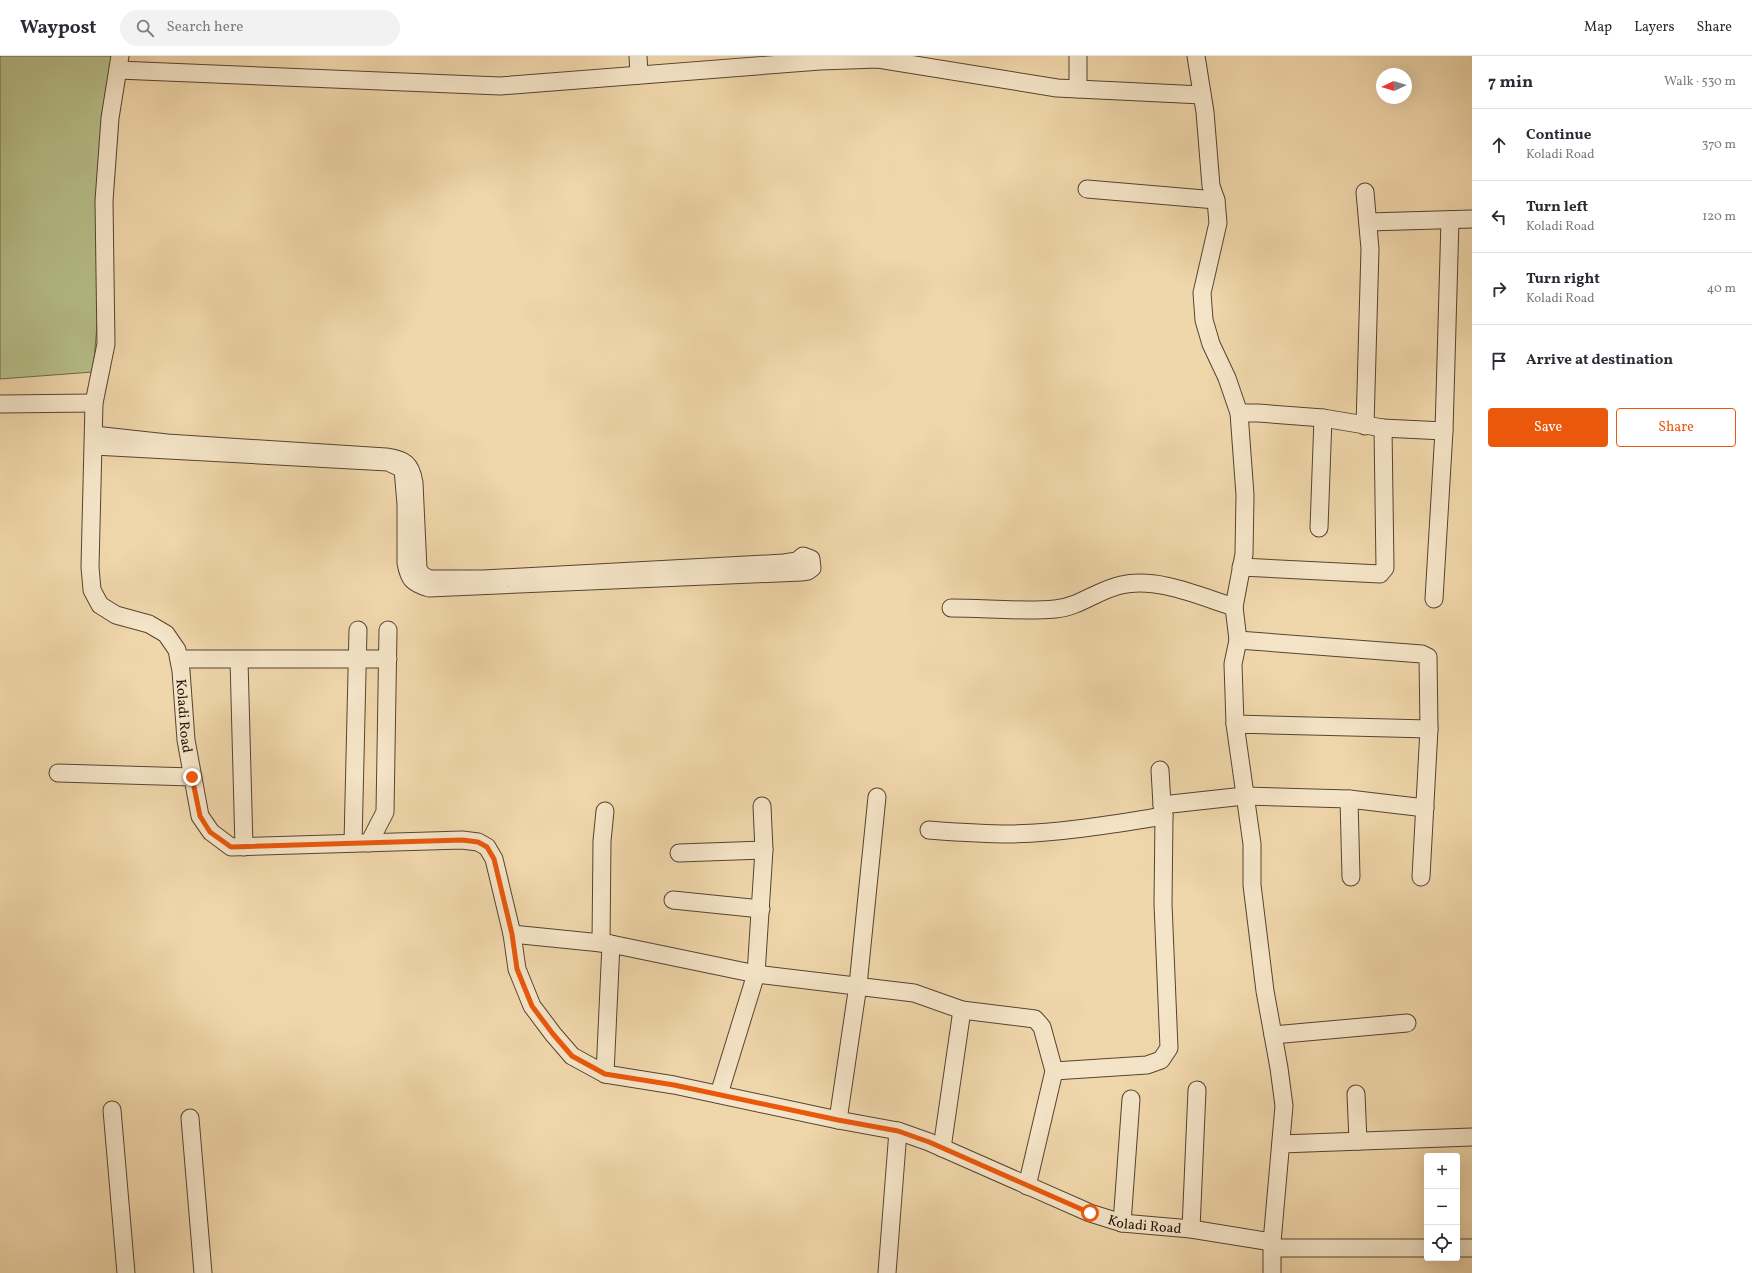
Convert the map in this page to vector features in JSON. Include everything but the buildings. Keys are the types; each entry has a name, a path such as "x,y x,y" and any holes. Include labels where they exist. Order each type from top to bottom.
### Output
{"street":[{"path":"638,56 639,75"},
{"path":"1078,56 1078,89"},
{"path":"1196,56 1202,95 1211,186 1216,200 1218,223 1202,293 1204,320 1211,344 1227,378 1239,413 1245,495 1244,554 1234,607 1238,640 1233,664 1235,724 1252,844 1252,886 1265,991 1284,1106 1272,1245 1272,1273"},
{"path":"119,63 500,86 812,61 878,59 1056,88 1202,95"},
{"name":"Koladi Road","path":"119,63 110,118 104,201 106,344 94,403 90,567 92,590 100,605 116,615 150,624 166,634 177,650 186,740 192,777 200,816 210,832 231,847 462,840 478,842 487,847 494,859 512,934 517,969 532,1006 572,1056 605,1074 719,1094 838,1120 898,1131 942,1148 1090,1213 1122,1223 1191,1229 1272,1245 1424,1248"},
{"path":"1086,189 1216,200"},
{"path":"1365,192 1370,249 1365,426"},
{"path":"1368,222 1472,219"},
{"path":"1434,599 1444,431 1450,220"},
{"path":"0,404 94,403"},
{"path":"1239,413 1258,412 1323,418 1383,428 1444,431"},
{"path":"1320,528 1323,418"},
{"path":"1241,567 1380,574 1385,568 1383,428"},
{"path":"94,440 167,443 386,457 405,462 412,472 414,483 418,569 422,575 429,579 484,579 777,563 797,561 803,556 811,559 812,568 808,571 801,572 429,588 413,581 408,576 406,563 405,483 403,469 396,465 375,462 238,455 94,440"},
{"path":"951,608 1056,609 1090,598 1104,590 1121,585 1139,584 1162,586 1234,607"},
{"path":"358,630 357,659 361,843"},
{"path":"361,843 385,812 388,630"},
{"path":"1238,640 1425,655 1429,661 1429,729 1421,877"},
{"path":"179,660 388,659"},
{"path":"239,660 244,847"},
{"path":"1235,724 1429,729"},
{"path":"1054,1071 1147,1065 1161,1060 1169,1048 1163,904 1163,810 1160,770"},
{"path":"58,773 192,777"},
{"path":"929,830 979,833 1037,833 1070,830 1163,810 1244,796 1349,799 1425,808"},
{"path":"838,1120 858,985 877,797"},
{"path":"1349,799 1351,877"},
{"path":"719,1094 756,974 762,909 764,850 762,806"},
{"path":"605,811 602,841 606,943 605,1074"},
{"path":"679,853 764,850"},
{"path":"673,900 762,909"},
{"path":"512,934 606,943 756,974 858,985 914,993 962,1010 1035,1019 1042,1027 1054,1071 1027,1186"},
{"path":"942,1148 962,1010"},
{"path":"1273,1035 1407,1023"},
{"path":"1191,1229 1197,1090"},
{"path":"1356,1094 1358,1141"},
{"path":"1122,1223 1131,1099"},
{"path":"112,1110 126,1273"},
{"path":"190,1118 203,1273"},
{"path":"887,1273 898,1131"},
{"path":"1281,1144 1472,1137"},
{"path":"1460,1248 1472,1248"}],"green space":[{"path":"0,56 120,56 93,372 0,379"}],"route":[{"path":"192,777 200,816 210,832 231,847 462,840 478,842 487,847 494,859 500,883 512,934 517,969 532,1006 572,1056 605,1074 674,1085 838,1120 898,1131 929,1142 1090,1213"}]}
